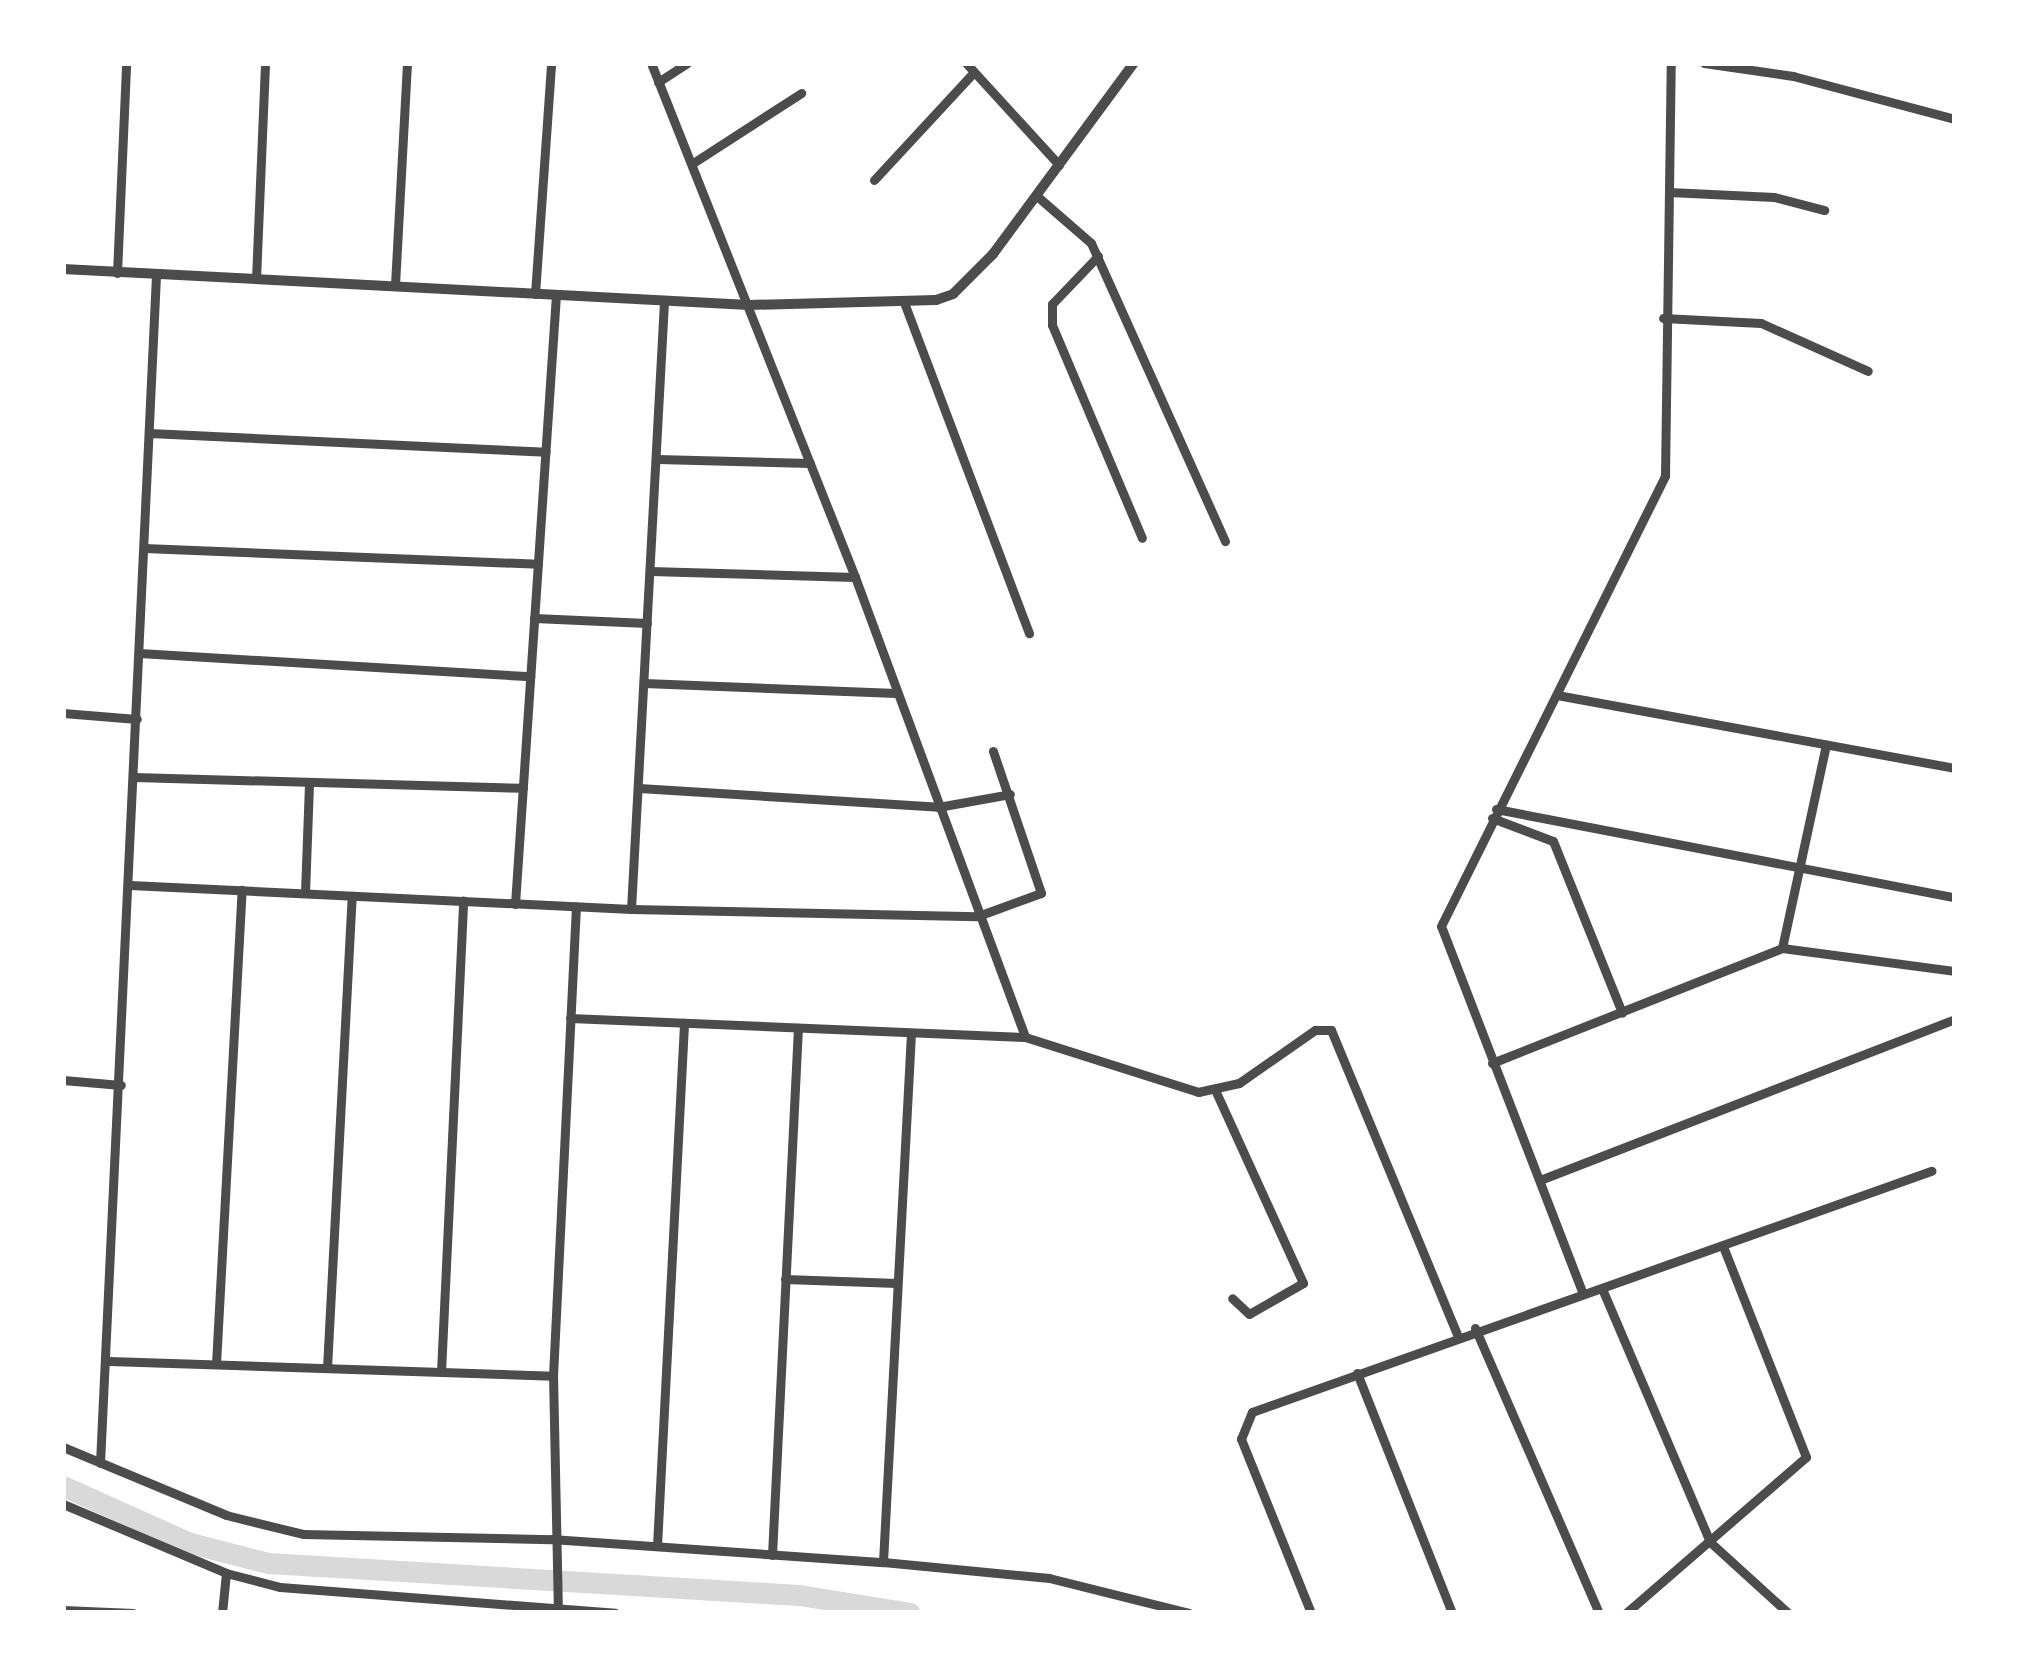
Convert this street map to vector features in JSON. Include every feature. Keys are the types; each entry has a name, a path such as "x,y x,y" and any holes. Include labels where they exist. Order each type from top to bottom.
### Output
{"street":[{"path":"117,273 126,63"},
{"path":"256,279 265,63"},
{"path":"395,285 407,63"},
{"path":"535,294 551,63"},
{"path":"651,63 855,577 1025,1037"},
{"path":"658,82 687,63"},
{"path":"63,269 748,305 905,305 953,294 1038,197 1134,63"},
{"path":"1583,1294 1441,926 1665,476 1671,63"},
{"path":"1704,63 1793,76 1955,119"},
{"path":"874,180 970,68 1059,165"},
{"path":"693,163 802,93"},
{"path":"1669,192 1774,196 1824,210"},
{"path":"1038,197 1098,256 1225,541"},
{"path":"1098,256 1052,304 1052,325 1142,538"},
{"path":"100,1463 109,1360 156,274"},
{"path":"515,904 556,295"},
{"path":"631,910 664,301"},
{"path":"905,305 1029,634"},
{"path":"1664,318 1761,323 1868,371"},
{"path":"149,433 546,452"},
{"path":"656,459 810,463"},
{"path":"144,548 538,565"},
{"path":"650,571 855,577"},
{"path":"533,618 647,623"},
{"path":"139,653 530,676"},
{"path":"644,683 896,694"},
{"path":"1557,695 1955,768"},
{"path":"63,713 137,719"},
{"path":"1782,948 1826,745"},
{"path":"130,884 631,910 979,916 1041,893 993,751"},
{"path":"134,777 523,788"},
{"path":"305,893 309,782"},
{"path":"639,788 938,807 1010,794"},
{"path":"1494,813 1955,897"},
{"path":"1494,813 1553,841 1622,1013"},
{"path":"215,1364 242,890"},
{"path":"327,1368 352,896"},
{"path":"442,1372 463,901"},
{"path":"558,1611 551,1539 553,1376 576,907"},
{"path":"1492,1063 1782,948 1955,971"},
{"path":"570,1018 1025,1037 1216,1092 1323,1028 1337,1036 1457,1334"},
{"path":"1540,1180 1955,1019"},
{"path":"657,1546 684,1023"},
{"path":"772,1556 798,1028"},
{"path":"883,1562 911,1033"},
{"path":"63,1080 121,1084"},
{"path":"1216,1092 1302,1288 1256,1312 1232,1298"},
{"path":"1311,1613 1240,1439 1252,1412 1457,1334 1724,1250 1931,1171"},
{"path":"1626,1613 1803,1462 1806,1450 1724,1250"},
{"path":"785,1279 897,1283"},
{"path":"1604,1291 1710,1542 1788,1613"},
{"path":"1475,1328 1599,1613"},
{"path":"109,1360 553,1376"},
{"path":"1357,1373 1452,1613"},
{"path":"63,1447 226,1515 304,1534 551,1539 883,1562 1049,1578 1189,1613"},
{"path":"63,1504 226,1573 334,1595 615,1613"},
{"path":"222,1613 226,1573"},
{"path":"333,1613 334,1595"},
{"path":"63,1610 133,1613"}],"waterway":[{"path":"63,1486 190,1543 268,1563 799,1595 910,1613"}]}
